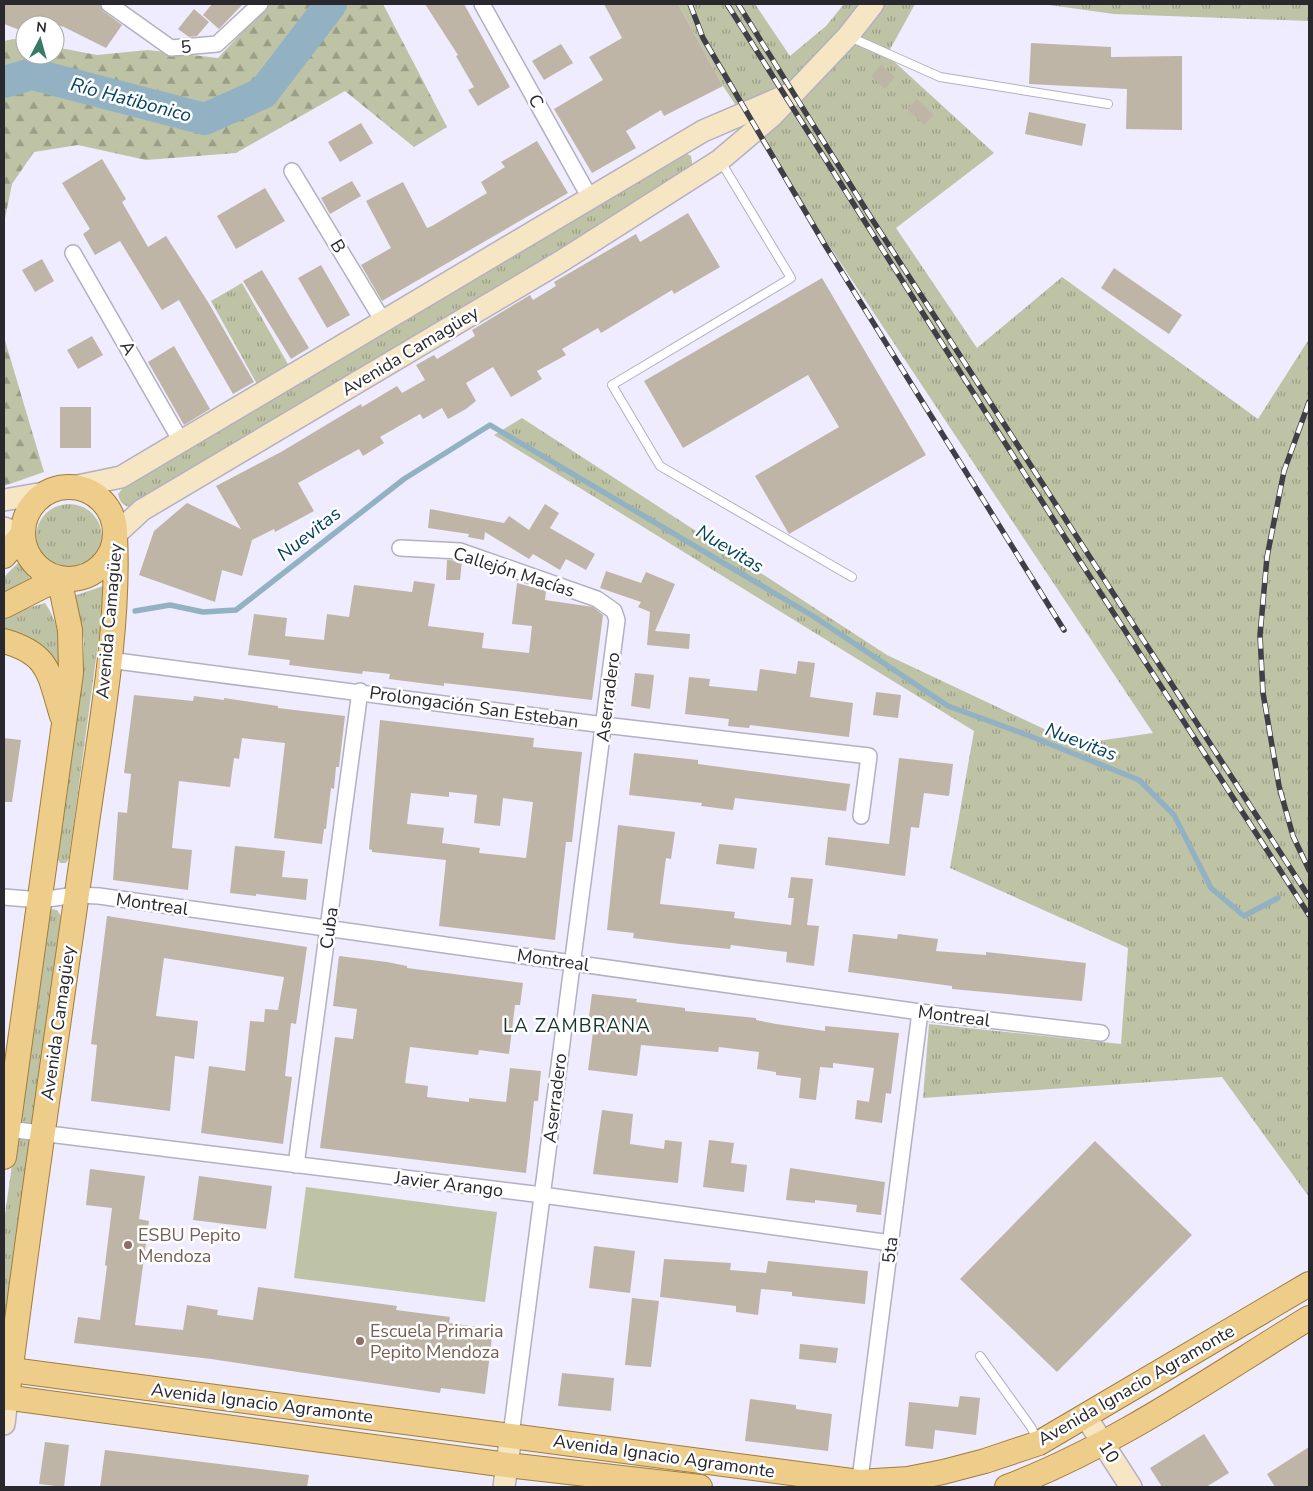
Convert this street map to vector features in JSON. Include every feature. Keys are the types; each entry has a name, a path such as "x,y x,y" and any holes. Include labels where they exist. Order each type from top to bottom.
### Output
{"main road":[{"name":"Avenida Camagüey","path":"4,1424 7,1370 109,660 117,570 115,535 142,510 560,262 720,160 757,130 848,36 873,4"},
{"name":"Avenida Camagüey","path":"73,487 121,477 182,443 703,131 794,92"},
{"path":"703,131 720,160"},
{"path":"4,500 44,494 58,488 73,487 87,490 99,498 108,508 114,521 115,535 112,551 103,564 90,574 75,579 59,578 44,573 33,563 13,532"},
{"path":"4,556 13,532 27,511 44,494"},
{"name":"Avenida Camagüey","path":"4,1157 71,673 70,630 59,578"},
{"path":"4,606 59,578"},
{"path":"4,641 24,647 41,659 50,675 64,723"},
{"name":"Avenida Ignacio Agramonte","path":"7,1370 511,1435 859,1484 908,1479 943,1472 1039,1443 1309,1284"},
{"name":"Avenida Ignacio Agramonte","path":"1007,1487 1046,1472 1104,1444 1309,1318"},
{"name":"Avenida Ignacio Agramonte","path":"5,1398 506,1476 700,1487"},
{"name":"10","path":"1086,1417 1131,1487"},
{"name":"Aserradero","path":"506,1476 511,1435"}],"street":[{"name":"5","path":"109,4 171,48 217,44 260,4"},
{"name":"C","path":"482,4 590,198"},
{"name":"B","path":"292,171 383,321"},
{"name":"A","path":"74,253 182,443"},
{"name":"Callejón Macías","path":"400,548 460,550 597,599 614,611 617,620"},
{"name":"Aserradero","path":"511,1435 617,620"},
{"name":"Prolongación San Esteban","path":"109,660 360,691 604,725 869,756 861,816"},
{"name":"Cuba","path":"296,1165 360,691"},
{"name":"Montreal","path":"4,897 40,900 76,895 98,896 920,1012 1101,1033"},
{"name":"5ta","path":"859,1484 920,1012"},
{"name":"Javier Arango","path":"8,1129 542,1195 891,1243"}],"lane":[{"path":"848,36 940,77 1108,104"},
{"path":"720,160 791,278 612,385 660,466 852,577"},
{"path":"980,1356 1032,1427 1039,1443"}],"green space":[{"path":"269,4 383,4 447,127 414,147 345,91 236,153 146,160 78,145 34,152 12,184 4,223 4,41 15,39 15,65 65,65 65,49 97,55 148,50 218,58"},
{"path":"678,4 755,4 790,56 826,26 844,4 915,4 887,55 994,153 896,228 977,348 1062,277 1258,419 1309,339 1309,1197 1222,1077 923,1098 929,1024 1121,1044 1128,948 950,868 974,731 494,435 522,418 887,655 1076,744 1153,733 723,86"},
{"path":"1042,4 1309,4 1309,21 1114,14"},
{"path":"681,151 691,156 693,169 389,354 130,507 121,501 118,494 123,488 458,290"},
{"path":"242,283 289,366 257,384 211,301"},
{"path":"4,337 44,472 4,486"},
{"path":"69,504 82,507 92,514 99,524 102,537 99,550 92,560 82,567 69,570 56,567 46,560 39,550 36,537 39,524 46,514 56,507"},
{"path":"20,561 32,582 4,594 4,577"},
{"path":"106,585 69,858 66,863 60,863 57,857 83,674 84,640 74,596"},
{"path":"45,603 54,619 60,644 62,670 47,651 4,631 4,619 14,612"},
{"path":"51,909 57,910 61,916 4,1340 4,1222 47,914"},
{"path":"306,1187 497,1212 485,1302 294,1278"}],"building":[{"path":"4,4 100,4 103,11 122,25 106,48 65,28 65,15 15,15 15,28 4,24"},
{"path":"212,4 243,4 219,29 203,15"},
{"path":"425,4 464,4 510,87 478,106 468,90 474,87 456,56 458,55"},
{"path":"604,4 678,4 723,86 664,116 661,110 626,131 636,148 592,173 554,109 603,80 589,57 622,38"},
{"path":"194,9 209,22 197,36 189,37 178,29"},
{"path":"1031,43 1111,47 1111,57 1182,56 1182,130 1126,129 1127,89 1029,84"},
{"path":"561,44 573,63 544,80 532,61"},
{"path":"881,65 895,77 885,89 871,76"},
{"path":"917,99 934,115 924,125 907,109"},
{"path":"1029,112 1086,124 1082,146 1025,134"},
{"path":"361,123 373,143 340,162 328,142"},
{"path":"537,141 568,193 382,301 361,265 391,248 366,201 403,182 427,228 487,193 481,182 505,167 501,162"},
{"path":"102,159 126,199 122,202 148,247 166,236 208,302 254,382 233,394 179,300 162,310 120,241 95,255 83,234 90,229 62,183"},
{"path":"352,181 361,196 330,214 321,198"},
{"path":"265,188 285,221 236,249 217,216"},
{"path":"688,213 720,267 674,294 672,290 601,333 598,328 562,349 566,355 537,371 542,379 511,397 493,367 466,383 476,401 466,409 448,419 442,408 423,419 420,414 380,437 384,443 363,456 359,449 298,483 314,511 275,532 274,529 252,540 242,576 222,570 215,602 139,575 154,531 187,503 241,529 216,486 281,452 361,404 362,407 397,386 402,393 425,380 416,365 434,355 437,359 475,336 472,330 530,295 533,300 556,286 554,282 636,234 640,242"},
{"path":"42,259 54,281 35,292 22,270"},
{"path":"321,265 350,315 327,328 298,278"},
{"path":"1114,268 1182,315 1169,334 1101,288"},
{"path":"262,270 309,348 291,359 243,281"},
{"path":"822,278 926,455 789,534 755,476 839,427 808,375 683,448 644,381"},
{"path":"92,336 103,355 78,369 67,350"},
{"path":"174,346 210,409 184,425 148,362"},
{"path":"60,407 91,407 91,448 60,448"},
{"path":"545,504 559,513 550,528 595,554 586,570 566,559 560,570 533,554 529,559 485,532 484,540 468,537 469,534 428,528 430,509 504,523 509,516 529,530"},
{"path":"447,560 462,561 460,580 446,580"},
{"path":"606,571 641,583 646,572 675,584 655,631 690,634 689,649 647,645 650,612 638,607 641,602 600,588"},
{"path":"414,581 435,584 428,626 484,633 482,648 529,653 532,626 512,624 517,583 546,591 545,600 593,607 603,615 592,700 444,683 444,686 389,679 390,674 363,671 362,674 289,665 290,660 248,655 254,614 287,618 285,636 324,640 327,614 349,617 354,585 412,592"},
{"path":"798,661 815,663 810,697 853,703 849,737 750,725 749,728 728,726 729,719 685,714 689,677 710,679 709,686 757,691 760,669 796,674"},
{"path":"635,673 654,675 650,709 631,706"},
{"path":"876,692 901,695 898,718 873,715"},
{"path":"134,695 193,701 194,696 224,700 224,698 278,706 278,708 345,716 339,767 336,767 334,789 331,788 326,829 324,829 322,844 274,838 285,743 242,738 239,759 234,758 230,787 179,781 172,848 192,850 188,890 113,880 118,812 127,813 131,774 124,773"},
{"path":"380,720 534,738 533,747 582,752 572,842 566,842 555,940 439,926 446,860 372,852 369,849","holes":["449,792 477,795 474,823 500,826 503,798 533,802 526,858 479,853 480,848 442,843 444,828 407,824 411,793 449,797"]},
{"path":"4,738 21,740 12,802 4,802"},
{"path":"634,753 698,760 698,764 850,784 846,811 735,798 733,810 701,806 702,803 629,795"},
{"path":"899,758 953,764 949,796 924,793 919,828 911,827 905,876 825,865 828,837 889,844"},
{"path":"618,825 675,832 671,859 666,858 660,904 735,912 734,918 791,925 794,898 788,898 791,877 813,879 807,925 819,926 814,966 786,962 787,952 731,945 730,949 680,944 633,938 634,933 607,930"},
{"path":"719,844 757,848 754,869 716,864"},
{"path":"235,846 285,851 282,877 308,879 306,900 230,893"},
{"path":"107,916 307,947 296,1024 291,1023 285,1076 292,1077 283,1144 201,1133 209,1066 245,1071 250,1021 264,1022 265,1009 278,1010 284,977 164,958 156,1016 198,1021 194,1059 175,1056 170,1111 91,1101 97,1045 91,1044"},
{"path":"853,934 897,939 898,934 938,939 936,951 986,955 986,952 1086,963 1082,1001 952,989 952,986 848,972"},
{"path":"339,956 387,962 407,966 407,968 523,983 520,1005 515,1005 509,1054 479,1050 478,1055 410,1047 405,1083 428,1086 427,1097 469,1102 469,1098 506,1102 510,1068 541,1071 538,1101 534,1101 526,1173 320,1148 335,1037 353,1039 357,1009 333,1006"},
{"path":"592,994 637,999 636,1002 685,1008 685,1011 756,1018 756,1020 776,1024 825,1031 825,1026 899,1033 891,1094 886,1093 882,1123 855,1119 857,1100 869,1102 874,1068 833,1063 833,1068 820,1067 816,1100 799,1098 801,1078 776,1075 776,1072 757,1069 759,1052 719,1047 718,1052 641,1045 637,1076 588,1070 593,1032 587,1031"},
{"path":"602,1110 633,1114 630,1144 664,1149 665,1140 682,1142 678,1183 593,1174"},
{"path":"709,1140 734,1143 731,1163 747,1165 744,1192 703,1187"},
{"path":"1095,1141 1192,1235 1057,1372 960,1279"},
{"path":"790,1168 885,1182 881,1215 856,1212 857,1205 815,1200 815,1203 786,1200"},
{"name":"Escuela Primaria Pepito Mendoza","path":"90,1169 145,1176 139,1219 149,1221 135,1325 183,1330 187,1305 218,1310 217,1315 253,1320 258,1287 397,1306 396,1310 450,1317 449,1323 493,1329 485,1394 441,1388 440,1393 211,1359 74,1343 78,1317 100,1320 107,1266 105,1265 112,1208 86,1205"},
{"path":"199,1176 272,1186 266,1229 193,1220"},
{"path":"594,1246 635,1251 630,1293 589,1288"},
{"path":"664,1259 731,1263 730,1270 766,1273 768,1261 868,1271 865,1304 792,1296 792,1292 761,1289 758,1315 736,1312 736,1306 660,1297"},
{"path":"632,1298 659,1301 651,1367 625,1365"},
{"path":"800,1344 838,1348 836,1363 799,1359"},
{"path":"562,1373 614,1378 611,1411 558,1406"},
{"path":"960,1396 980,1398 976,1435 935,1430 933,1449 905,1446 909,1402 958,1407"},
{"path":"750,1399 796,1405 796,1409 832,1414 828,1451 745,1441"},
{"path":"1204,1434 1229,1473 1206,1487 1162,1487 1150,1468"},
{"path":"45,1442 69,1445 64,1487 39,1484"},
{"path":"1309,1447 1309,1487 1275,1487 1267,1474"},
{"path":"105,1450 309,1475 307,1487 100,1487"}],"waterway":[{"name":"Río Hatibonico","path":"4,82 32,74 205,119 263,93 331,4"},
{"name":"Nuevitas","path":"135,611 170,605 203,612 236,610 404,479 490,425 813,616 948,706 1030,736 1139,780 1174,815 1211,888 1244,916 1278,898"}],"railway":[{"path":"690,4 703,38 825,245 1064,630"},
{"path":"727,4 1076,555 1309,915"},
{"path":"738,4 868,213 1309,897"},
{"path":"1309,402 1284,471 1267,557 1260,635 1263,693 1279,786 1293,836 1309,870"}],"place":[{"name":"ESBU Pepito Mendoza","path":"128,1245"},
{"name":"Escuela Primaria Pepito Mendoza","path":"360,1341"}],"district":[{"name":"LA ZAMBRANA","path":"577,1026"}]}
